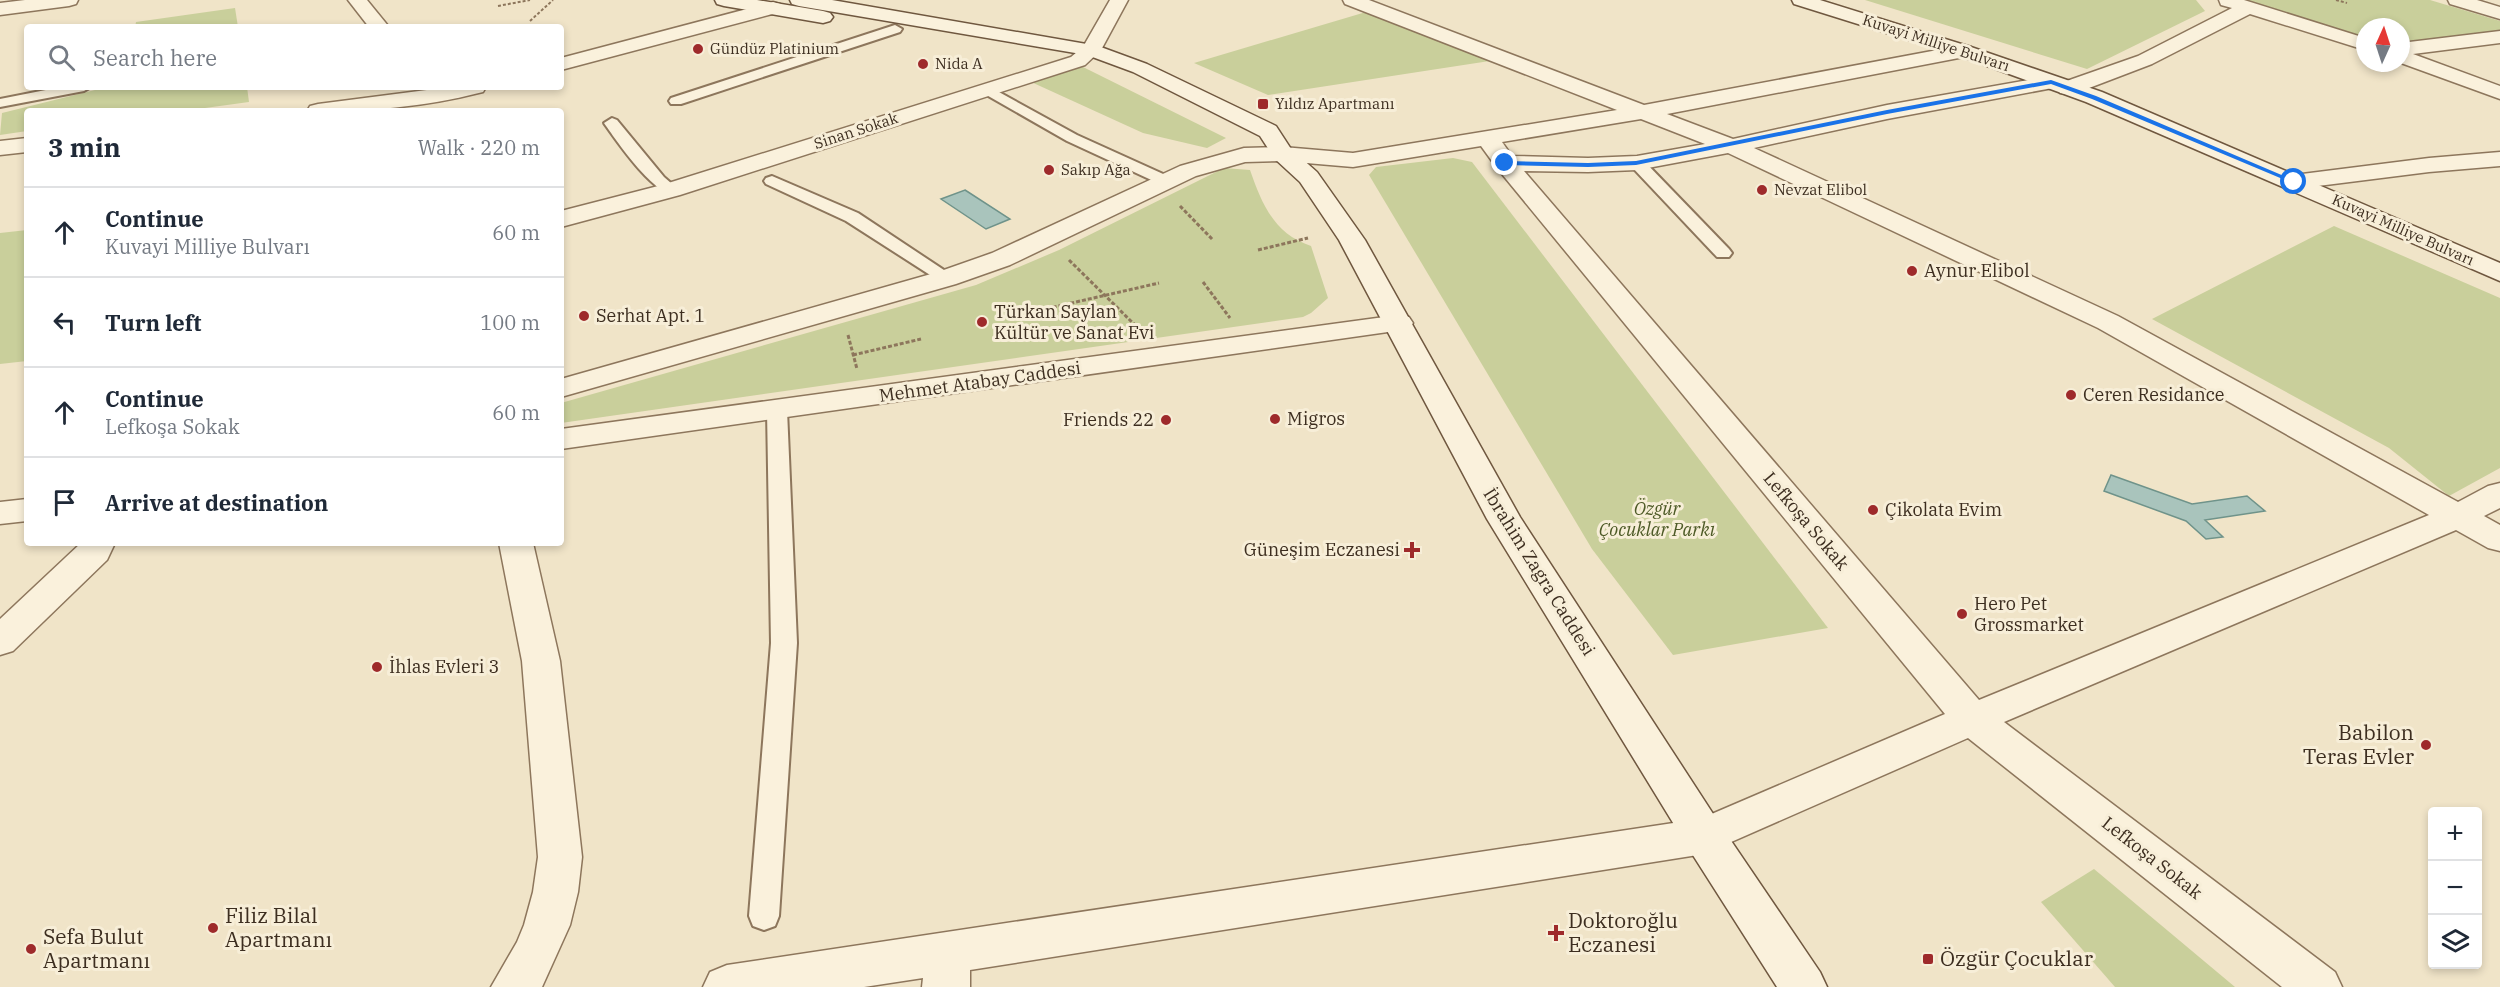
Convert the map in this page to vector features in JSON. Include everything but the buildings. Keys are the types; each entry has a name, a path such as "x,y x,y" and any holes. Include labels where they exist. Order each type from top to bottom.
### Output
{"street":[{"path":"0,9 69,0"},
{"path":"357,0 377,24"},
{"path":"724,0 895,29 1084,55"},
{"path":"799,0 1084,55 1112,74 1256,144 1283,154"},
{"path":"1084,55 1119,0"},
{"path":"1352,0 1731,146 2108,322 2500,540"},
{"name":"Kuvayi Milliye Bulvarı","path":"1801,0 1964,51 2060,85 2294,182 2500,273"},
{"path":"2223,0 2356,41"},
{"path":"2457,0 2500,13"},
{"path":"1496,151 1588,165 1636,163 1731,146 1887,112 2060,85 2145,60 2249,7"},
{"path":"564,63 773,8"},
{"path":"2410,48 2500,37"},
{"path":"564,387 947,278 1001,259 1188,171 1244,155 1283,154 1353,160 1496,151 1642,112 1964,51"},
{"name":"Sinan Sokak","path":"564,218 671,190 988,90 1084,55"},
{"path":"2410,59 2500,93"},
{"path":"345,108 434,98 464,90"},
{"path":"0,148 24,145"},
{"name":"Lefkoşa Sokak","path":"1496,151 1972,719 2318,987"},
{"name":"İbrahim Zagra Caddesi","path":"1283,154 1301,168 1328,203 1352,240 1504,519 1704,836 1803,987"},
{"path":"2294,182 2429,165 2500,159"},
{"name":"Mehmet Atabay Caddesi","path":"564,439 1399,323"},
{"path":"727,987 947,969 1704,836 1972,719 2458,516 2500,494"},
{"path":"0,513 24,510"},
{"path":"0,640 94,552 97,546"},
{"path":"515,987 545,934 557,889 560,857 541,661 517,546"}],"lane":[{"path":"676,101 895,29"},
{"path":"0,103 68,90"},
{"path":"988,90 1072,138 1162,183"},
{"path":"612,123 658,180 671,190"},
{"path":"1636,163 1724,253"},
{"path":"772,181 852,217 947,278"},
{"path":"764,916 784,643 777,410"}],"path":[{"path":"498,6 530,0"},
{"path":"530,21 553,0"},
{"path":"2336,0 2347,3"},
{"path":"1162,183 1213,240"},
{"path":"1048,238 1164,356"},
{"path":"1258,250 1308,238"},
{"path":"1203,282 1250,344"},
{"path":"1041,310 1159,283"},
{"path":"841,309 865,398"},
{"path":"853,354 921,339"}],"green space":[{"path":"1865,0 2196,0 2205,11 2087,69"},
{"path":"2246,0 2430,0 2500,21 2500,34 2410,41 2410,18 2356,18 2356,36"},
{"path":"235,8 238,24 136,24 136,22"},
{"path":"1366,12 1496,60 1268,95 1194,63"},
{"path":"1083,67 1226,138 1207,148 1143,133 1029,81"},
{"path":"95,90 247,90 249,102 205,108 24,108 24,131 0,135 2,113"},
{"name":"Özgür Çocuklar Parkı","path":"1453,158 1472,162 1828,628 1673,655 1592,549 1369,175 1376,167"},
{"path":"1224,168 1250,170 1259,195 1279,226 1298,241 1311,246 1328,298 1303,317 564,423 564,402 976,285 1059,250"},
{"path":"2334,226 2500,298 2500,468 2449,496 2389,448 2152,319"},
{"path":"24,230 24,361 0,364 0,233"},
{"path":"2094,869 2235,987 2115,987 2041,902"}],"water":[{"path":"965,190 1010,219 986,229 941,199"},
{"path":"2111,475 2192,504 2247,496 2265,511 2205,520 2223,537 2206,539 2186,521 2104,491"}],"place":[{"name":"Gündüz Platinium","path":"698,49"},
{"name":"Nida A","path":"923,64"},
{"name":"Yıldız Apartmanı","path":"1263,104"},
{"name":"Sakıp Ağa","path":"1049,170"},
{"name":"Nevzat Elibol","path":"1762,190"},
{"name":"Aynur Elibol","path":"1912,271"},
{"name":"Serhat Apt. 1","path":"584,316"},
{"name":"Türkan Saylan Kültür ve Sanat Evi","path":"982,322"},
{"name":"Ceren Residance","path":"2071,395"},
{"name":"Migros","path":"1275,419"},
{"name":"Friends 22","path":"1166,420"},
{"name":"Çikolata Evim","path":"1873,510"},
{"name":"Güneşim Eczanesi","path":"1412,550"},
{"name":"Hero Pet Grossmarket","path":"1962,614"},
{"name":"İhlas Evleri 3","path":"377,667"},
{"name":"Babilon Teras Evler","path":"2426,745"},
{"name":"Filiz Bilal Apartmanı","path":"213,928"},
{"name":"Doktoroğlu Eczanesi","path":"1556,933"},
{"name":"Sefa Bulut Apartmanı","path":"31,949"},
{"name":"Özgür Çocuklar","path":"1928,959"}],"route":[{"path":"1505,163 1588,165 1636,163 1731,146 1887,112 2051,82 2094,97 2294,182"}]}
